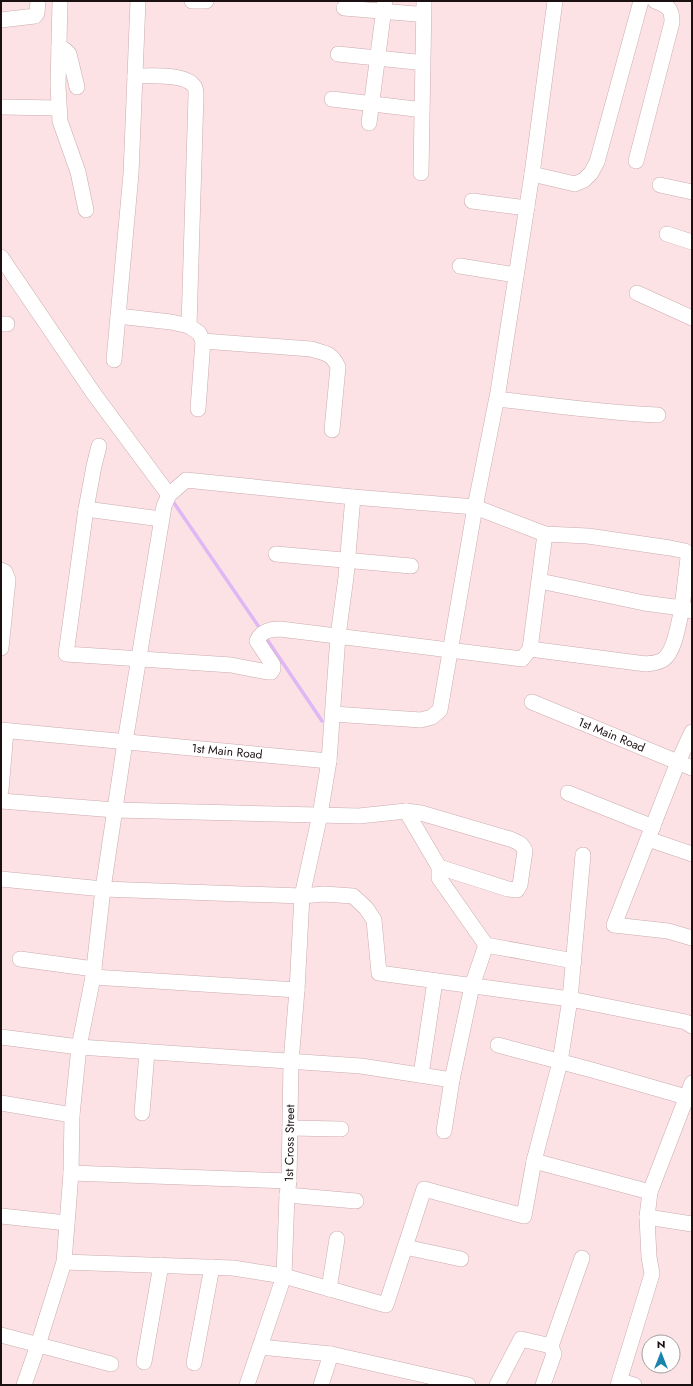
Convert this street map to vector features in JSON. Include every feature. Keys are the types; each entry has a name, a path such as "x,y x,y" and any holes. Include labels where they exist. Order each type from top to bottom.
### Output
{"street":[{"path":"60,1 58,86 60,121 78,172 86,210"},
{"path":"114,360 131,174 138,1"},
{"path":"192,1 206,1"},
{"path":"421,173 424,1"},
{"path":"333,714 421,720 432,717 440,710 475,507 497,399 532,174 555,1"},
{"path":"532,174 575,184 584,180 591,173 597,162 641,1"},
{"path":"636,160 672,22 672,14 669,8 655,1"},
{"path":"344,8 384,7 416,14"},
{"path":"369,123 384,7"},
{"path":"37,8 49,20 59,21"},
{"path":"1,20 32,18 35,16 37,8"},
{"path":"59,47 69,54 77,87"},
{"path":"338,54 416,62"},
{"path":"135,76 182,78 190,81 195,87 196,95 189,326"},
{"path":"332,99 415,108"},
{"path":"1,107 59,108"},
{"path":"660,185 692,192"},
{"path":"472,201 527,208"},
{"path":"667,234 692,242"},
{"path":"1,257 94,394 169,495"},
{"path":"460,266 516,275"},
{"path":"637,293 692,318"},
{"path":"118,316 171,322 189,326 200,333 203,341 198,409"},
{"path":"203,341 311,349 326,353 335,359 338,367 332,430"},
{"path":"497,399 580,409 658,415"},
{"path":"99,446 86,509 66,654 231,665 271,672 274,669 273,665 257,641 262,633 274,629 280,629 451,651 522,658 530,649 545,534"},
{"path":"24,1385 64,1262 72,1173 72,1114 78,1047 93,973 103,889 125,742 161,520 164,506 169,495 186,480 353,497 475,507 545,534 588,536 670,548 684,551 687,554 687,609 671,651 666,658 658,662 646,664 530,649"},
{"name":"1st Cross Street","path":"247,1385 284,1276 290,1128 290,1062 297,990 302,896 320,815 330,760 338,636 353,497"},
{"path":"86,509 161,520"},
{"path":"276,554 411,566"},
{"path":"1,570 5,572 8,580 1,648"},
{"path":"540,581 644,603 687,609"},
{"name":"1st Main Road","path":"532,702 685,765"},
{"path":"1,790 4,730"},
{"name":"1st Main Road","path":"4,730 330,760"},
{"path":"692,732 685,765 650,833 614,925 668,931 692,938"},
{"path":"568,793 692,854"},
{"path":"1,801 115,810 359,816 406,811 510,839 518,842 523,846 525,851 520,885 517,890 508,889 439,867"},
{"path":"406,811 439,867 440,878 486,945 574,961"},
{"path":"64,1262 233,1268 284,1276 386,1305 424,1189 524,1216 534,1162 560,1062 570,999 583,855"},
{"path":"1,879 103,889 302,896 324,894 353,896 366,908 374,920 379,973 570,999 686,1022 692,1026"},
{"path":"444,1131 452,1080 472,986 486,945"},
{"path":"20,959 93,973 297,990"},
{"path":"421,1075 435,981"},
{"path":"1,1037 78,1047 361,1066 452,1080"},
{"path":"498,1045 560,1062 689,1090 650,1192 647,1217 652,1274 624,1384"},
{"path":"142,1113 147,1052"},
{"path":"1,1103 72,1114"},
{"path":"290,1128 341,1130"},
{"path":"534,1162 650,1192"},
{"path":"72,1173 288,1188 356,1201"},
{"path":"1,1216 67,1223"},
{"path":"647,1217 692,1224"},
{"path":"329,1289 337,1239"},
{"path":"405,1247 461,1259"},
{"path":"543,1385 554,1354 551,1346 582,1258"},
{"path":"144,1362 161,1265"},
{"path":"194,1363 212,1267"},
{"path":"1,1335 111,1364"},
{"path":"497,1385 521,1339 551,1346"},
{"path":"260,1347 331,1354 468,1385"},
{"path":"322,1385 331,1354"}],"waterway":[{"path":"172,500 261,630"},
{"path":"264,635 322,721"}]}
